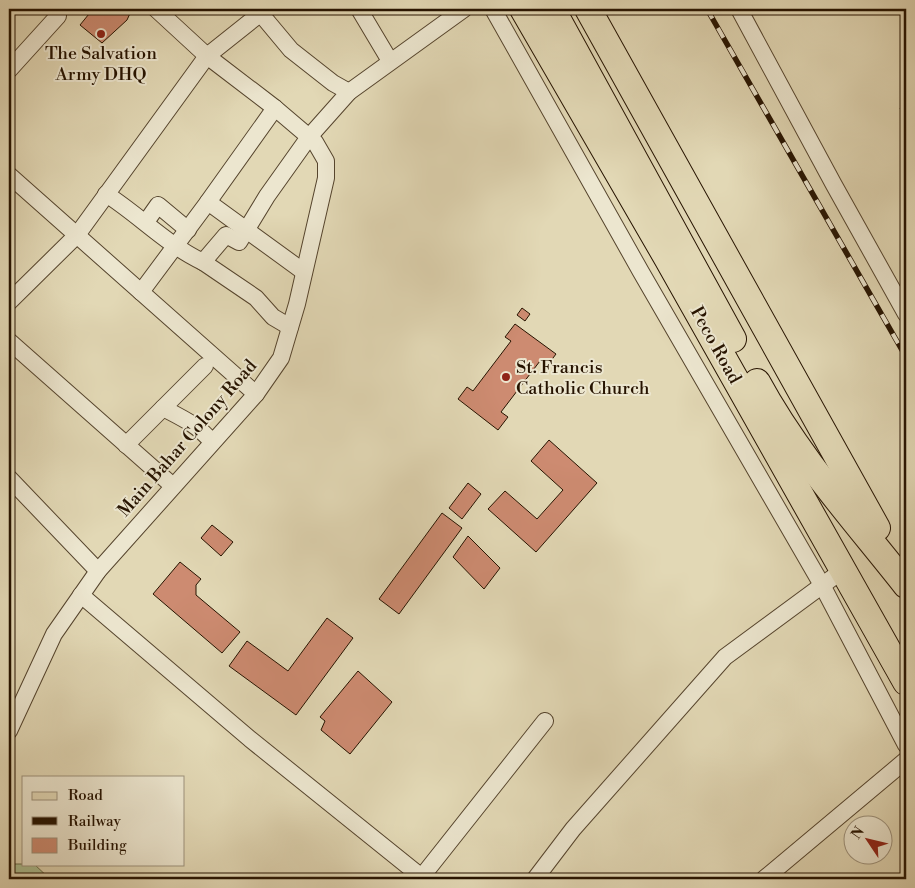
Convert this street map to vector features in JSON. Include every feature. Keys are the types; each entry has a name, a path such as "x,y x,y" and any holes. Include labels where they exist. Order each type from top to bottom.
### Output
{"main road":[{"name":"Peco Road","path":"523,9 667,258 832,578 906,682"},
{"path":"552,9 766,399 809,464 906,583"},
{"path":"588,9 906,583"}],"street":[{"name":"Main Bahar Colony Road","path":"9,731 54,634 98,571 256,394 281,358 326,178 326,161 315,142 276,108 207,56 156,9"},
{"path":"359,9 390,61"},
{"path":"203,262 226,236 239,242 266,196 309,137 349,92 464,9"},
{"path":"493,9 641,272 832,578 906,745"},
{"path":"739,9 834,186 906,314"},
{"path":"9,302 77,235 207,56 263,11 291,50 333,83 349,92"},
{"path":"9,70 58,16"},
{"path":"141,292 276,108"},
{"path":"9,175 256,394"},
{"path":"106,194 190,256 203,262 256,298 273,317 290,327"},
{"path":"208,202 304,272"},
{"path":"146,222 158,205 188,230"},
{"path":"641,272 667,258"},
{"path":"9,342 173,486"},
{"path":"126,445 205,366"},
{"path":"163,408 202,430 212,442"},
{"path":"9,478 98,571"},
{"path":"535,879 573,829 725,657 832,578"},
{"path":"81,595 250,739 422,879 545,721"},
{"path":"764,879 906,760"}],"green space":[{"path":"9,864 22,864 22,866 36,866 50,879 9,879"}],"building":[{"name":"The Salvation Army DHQ","path":"93,9 132,9 127,20 102,43 80,25"},
{"path":"906,98 906,113 900,109"},
{"path":"522,308 530,314 525,321 517,315"},
{"name":"St. Francis Catholic Church","path":"515,324 556,354 547,366 540,361 501,412 508,417 498,430 458,399 467,387 473,391 511,341 505,337"},
{"path":"549,440 597,483 536,552 488,509 505,491 537,519 563,490 531,461"},
{"path":"468,483 481,494 462,519 449,508"},
{"path":"442,513 462,528 399,614 379,599"},
{"path":"212,525 233,542 221,556 201,538"},
{"path":"468,536 500,568 484,589 453,557"},
{"path":"180,562 201,579 196,585 196,595 240,632 222,653 153,594"},
{"path":"327,618 353,638 296,715 229,666 247,641 288,671"},
{"path":"358,671 392,702 350,754 321,730 325,721 320,717"}],"railway":[{"path":"707,9 906,357"}],"place":[{"name":"The Salvation Army DHQ","path":"101,34"},
{"name":"St. Francis Catholic Church","path":"506,377"}]}
